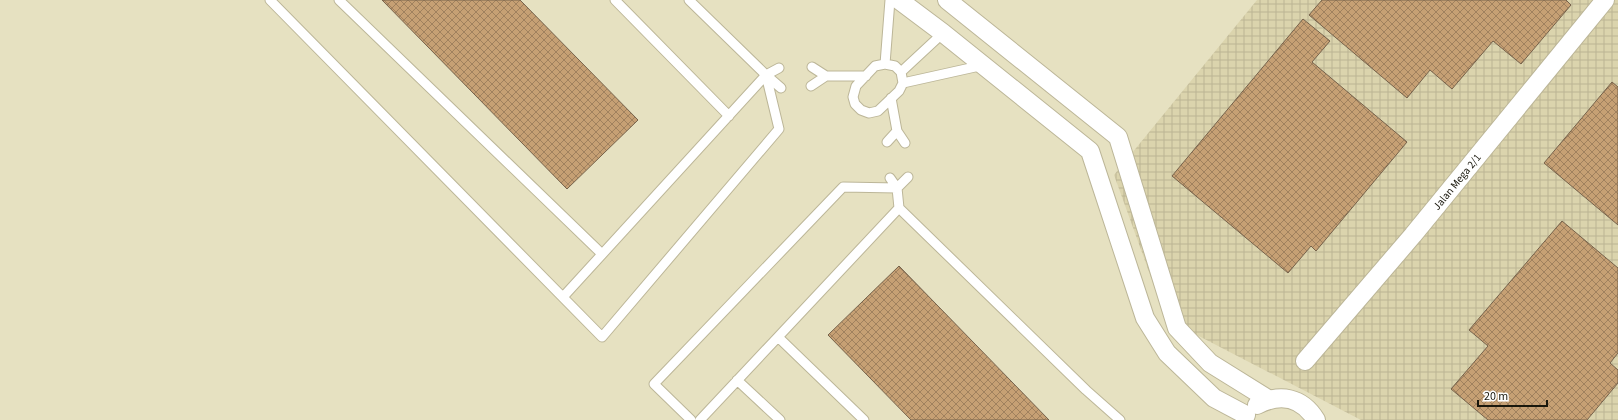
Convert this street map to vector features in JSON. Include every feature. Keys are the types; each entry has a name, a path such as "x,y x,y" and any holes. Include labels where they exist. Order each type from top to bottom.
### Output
{"street":[{"path":"899,0 984,65 1090,151 1145,318 1167,353 1214,398 1245,418 1256,405 1268,399 1282,398 1295,401 1307,408 1316,420"},
{"path":"943,33 953,16 944,0"},
{"path":"948,0 1118,137 1177,328 1210,363 1268,399"},
{"name":"Jalan Mega 2/1","path":"1305,361 1414,235 1605,0"}],"lane":[{"path":"270,0 602,337 779,129 766,76"},
{"path":"339,0 602,254"},
{"path":"615,0 729,116"},
{"path":"689,0 766,76 781,88"},
{"path":"884,64 890,0"},
{"path":"901,72 943,33"},
{"path":"884,64 895,66 901,72 903,83 899,91 878,111 869,113 861,110 855,104 853,97 856,86 875,66 884,64"},
{"path":"903,83 984,65"},
{"path":"812,67 826,76 866,76"},
{"path":"563,297 766,76 779,68"},
{"path":"811,86 826,76"},
{"path":"891,98 897,132 905,143"},
{"path":"887,142 897,132"},
{"path":"691,420 654,384 843,187 897,188 908,177"},
{"path":"890,178 897,188 899,208 1075,379 1120,420"},
{"path":"700,420 899,208"},
{"path":"778,337 864,420"},
{"path":"737,380 780,420"}],"shaded area":[{"path":"1257,0 1618,0 1618,420 1361,420 1166,319 1114,175"}],"building":[{"path":"382,0 520,0 638,120 567,189"},
{"path":"1322,0 1566,0 1571,5 1521,64 1493,41 1452,89 1430,70 1407,98 1309,15"},
{"path":"1303,19 1330,41 1312,62 1407,142 1316,251 1311,246 1288,273 1172,176"},
{"path":"1612,82 1618,87 1618,225 1544,163"},
{"path":"1562,221 1618,268 1618,353 1610,363 1618,370 1618,383 1587,420 1488,420 1451,389 1488,346 1469,330"},
{"path":"899,266 1049,420 911,420 828,335"}]}
